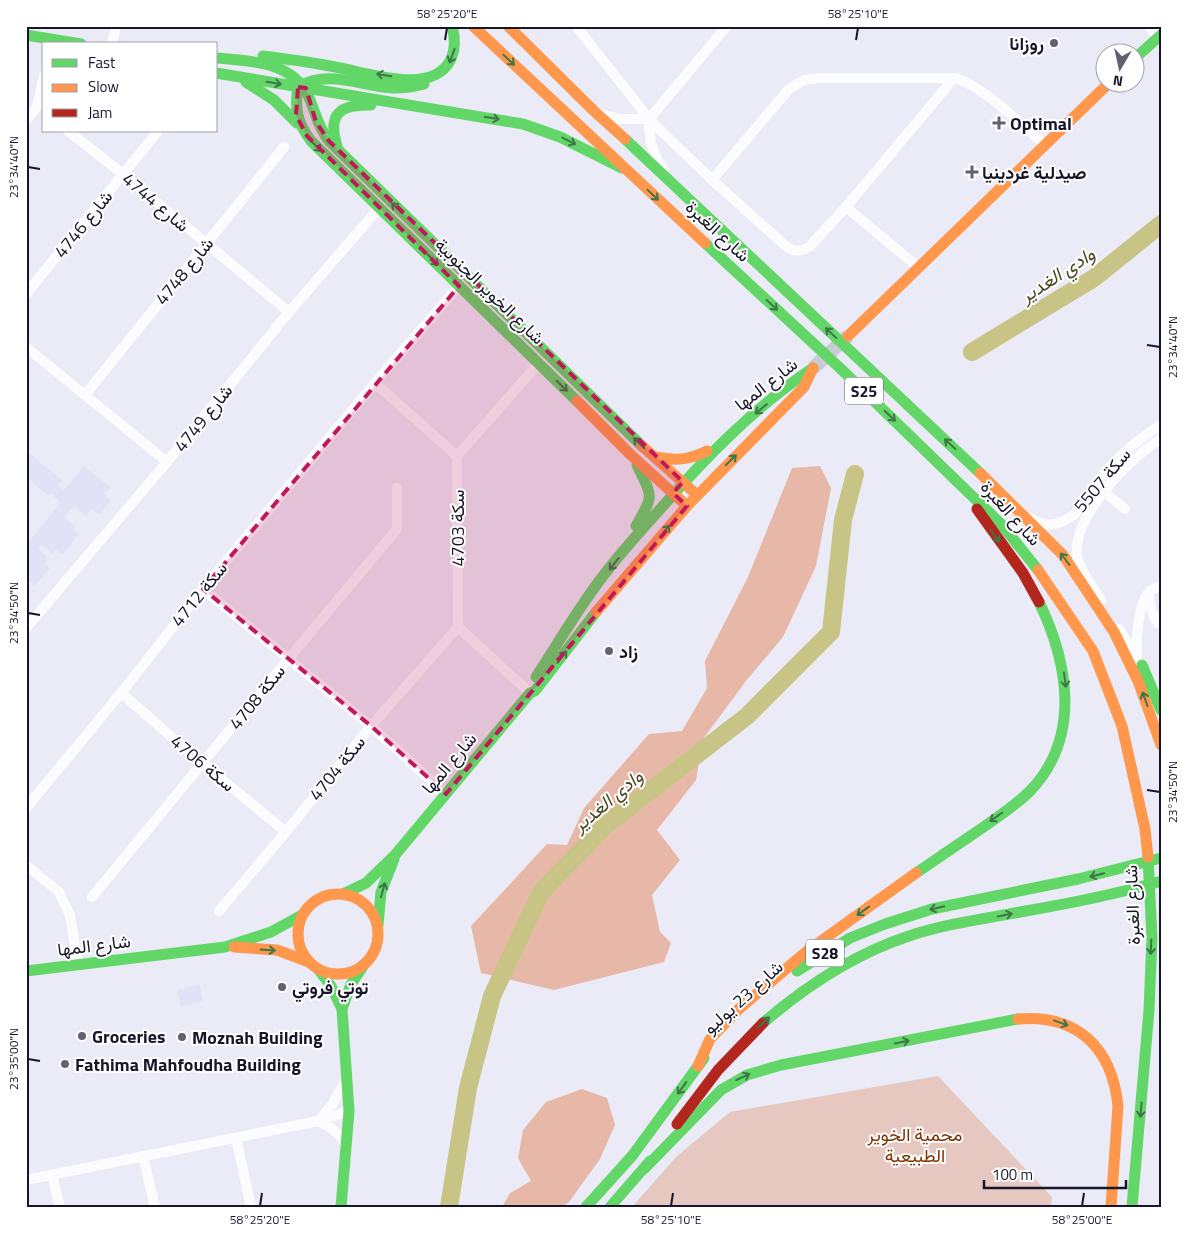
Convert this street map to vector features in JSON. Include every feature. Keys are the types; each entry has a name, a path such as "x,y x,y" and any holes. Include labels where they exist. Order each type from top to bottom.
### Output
{"main road":[{"path":"302,86 316,78 332,78 375,86 408,88 421,86 447,67 452,58 455,41 452,26"},
{"name":"شارع الغبرة","path":"473,26 841,369 1002,525 1038,570 1093,651 1122,726 1145,829 1151,899 1149,1010 1132,1207"},
{"name":"شارع الغبرة","path":"508,26 595,112 668,178 1015,507 1063,555 1114,632 1138,680 1161,746"},
{"path":"26,35 50,41"},
{"path":"1144,50 1160,36"},
{"path":"218,52 292,60 397,78 422,79 432,77"},
{"path":"218,58 270,65 288,71 302,86"},
{"path":"218,73 514,122 560,137 627,171"},
{"path":"229,76 269,95 292,115 301,127"},
{"name":"شارع الخوير الجنوبية","path":"302,86 295,108 301,127 311,141 631,455 687,506"},
{"name":"شارع الخوير الجنوبية","path":"302,86 320,130 343,155 652,456 697,495"},
{"path":"848,336 1100,92"},
{"path":"343,155 337,146 332,127 335,117 341,110 350,105 362,104 446,115 466,113"},
{"name":"شارع المها","path":"343,894 366,883 395,856 530,693 535,691 606,600 697,495 804,387 813,368 798,378 718,444 673,493 635,537 592,592 529,686 530,693"},
{"path":"652,456 673,461 690,460 718,444"},
{"path":"631,455 650,494 648,504 636,527 635,537"},
{"path":"698,1066 711,1038 740,1007 778,974 905,880 1014,805 1040,779 1051,761 1058,741 1066,703 1062,664 1057,646 1024,574 992,533 958,481"},
{"path":"1137,657 1150,681 1161,710"},
{"name":"شارع المها","path":"378,926 381,892 395,856"},
{"name":"شارع 23 يوليو","path":"586,1207 632,1156 713,1047 784,980 813,960 850,938 885,924 932,909 1078,879 1161,858"},
{"name":"شارع 23 يوليو","path":"610,1207 644,1169 703,1089 734,1051 763,1022 829,972 893,942 920,933 978,920 1087,900 1161,881"},
{"path":"313,965 328,973 340,974 352,972 362,967 371,959 379,937 374,914 366,904 355,897 343,894 324,896 308,907 302,915 298,934 303,954 331,986 342,1009 349,1111 341,1207"},
{"name":"شارع المها","path":"26,971 226,946 271,932 302,915"},
{"name":"شارع المها","path":"226,946 277,950 313,965"},
{"path":"342,1009 351,984 362,967"},
{"path":"644,1169 708,1102 728,1086 747,1075 781,1065 1002,1021 1034,1018 1049,1020 1079,1031 1097,1049 1107,1064 1114,1080 1118,1094 1118,1106 1111,1207"}],"street":[{"path":"112,42 116,26"},
{"path":"576,26 649,120 787,247 799,251 809,247 846,207 954,78"},
{"path":"668,178 653,151 650,141 649,120 727,26"},
{"path":"1149,26 1160,36"},
{"path":"712,180 783,95 796,84 818,78 954,78 970,83 1045,145"},
{"path":"26,120 41,110"},
{"path":"595,112 621,119 649,120"},
{"name":"4744 شارع","path":"69,132 123,174 289,312"},
{"name":"4746 شارع","path":"26,294 157,132"},
{"name":"4748 شارع","path":"85,395 284,147"},
{"path":"846,207 919,268"},
{"name":"4749 شارع","path":"28,622 167,462 289,312 380,208"},
{"name":"سكة 4712","path":"26,808 121,693 203,588 459,286"},
{"path":"26,347 167,462"},
{"path":"375,383 456,456 539,363"},
{"name":"سكة 5507","path":"1015,507 1043,525 1052,525 1068,519 1123,452 1161,425"},
{"name":"سكة 5507","path":"1137,657 1077,558 1079,540 1087,516 1103,491 1138,456 1161,439"},
{"name":"4703 سكة","path":"456,456 458,627"},
{"name":"سكة 4708","path":"92,897 288,658 397,529 397,488"},
{"path":"1103,491 1124,509"},
{"path":"1137,657 1137,627 1143,604 1150,591 1161,586"},
{"path":"203,588 371,726 446,794"},
{"path":"1150,591 1149,603 1153,616 1158,623 1161,623"},
{"path":"458,627 530,693"},
{"name":"سكة 4704","path":"219,911 286,832 371,726 458,627"},
{"name":"4706 سكة","path":"121,693 286,832"},
{"path":"26,866 59,892 70,915 78,965"},
{"path":"318,1121 332,1105 346,1080"},
{"path":"26,1180 318,1121 349,1111"},
{"path":"318,1121 336,1131 347,1148"},
{"path":"236,1138 251,1207"},
{"path":"143,1156 155,1207"},
{"path":"52,1175 60,1207"}],"highlighted area":[{"path":"298,87 306,88 316,122 329,141 683,482 673,493 687,506 446,794 371,726 203,589 459,286 307,136 296,115"}],"shaded area":[{"path":"26,451 62,480 58,485 64,490 84,466 110,487 104,494 111,500 99,515 92,509 86,516 74,506 64,517 75,526 73,529 79,534 62,555 56,550 53,554 42,545 38,549 48,558 44,563 50,568 35,586 29,581 26,585 26,543 29,542 61,502 51,494 49,496 26,477"},
{"path":"820,466 831,488 816,566 783,637 746,681 703,739 696,780 657,830 680,860 652,895 660,932 671,943 664,962 554,990 481,973 471,926 547,844 567,845 584,808 649,734 682,731 707,688 705,661 748,577 792,468"},
{"path":"200,985 203,1001 181,1007 177,990"},
{"path":"582,1089 607,1098 615,1125 600,1159 569,1202 562,1207 502,1207 510,1193 531,1181 518,1158 523,1130 546,1102"}],"green space":[{"name":"محمية الخوير الطبيعية","path":"938,1076 1052,1197 1051,1207 632,1207 676,1157 730,1112"}],"waterway":[{"name":"وادي الغدير","path":"972,352 1094,278 1161,224"},
{"name":"وادي الغدير","path":"449,1207 468,1088 492,996 541,892 606,825 747,716 831,632 843,520 855,474"}],"tunnel":[{"path":"813,368 848,336"}],"traffic: fast":[{"path":"263,56 317,64 381,77 415,80 430,77 442,70 451,59 454,51 452,26"},
{"path":"26,35 69,42"},
{"path":"1144,50 1161,35"},
{"path":"218,58 268,65 291,75 301,84 308,95 319,125 329,141 642,446"},
{"path":"218,73 523,124 560,137 622,168"},
{"path":"298,87 321,79 345,80 393,88 424,84"},
{"path":"246,82 274,100 297,123"},
{"path":"298,87 298,116 311,141 577,401"},
{"path":"337,146 334,126 335,119 339,113 351,106 371,105"},
{"path":"625,139 980,473"},
{"path":"705,243 841,369 1002,525 1038,570"},
{"path":"536,677 599,581 673,495 729,436 770,400 813,368"},
{"path":"636,526 649,501 648,490 637,465"},
{"path":"916,873 1023,798 1047,770 1057,747 1063,723 1065,699 1063,674 1057,649 1039,602"},
{"path":"343,894 366,883 395,855 530,693 535,691 596,612"},
{"path":"1142,665 1161,710"},
{"path":"1132,1207 1149,1010 1152,938 1148,857"},
{"path":"797,971 850,938 885,924 932,909 1078,879 1161,858"},
{"path":"378,925 381,892 394,859"},
{"path":"763,1023 796,996 831,972 889,943 950,925 1090,899 1158,882"},
{"path":"26,971 225,947 271,932 302,915"},
{"path":"341,1207 349,1111 342,1009 351,984 362,968"},
{"path":"318,969 331,986 342,1009"},
{"path":"644,1169 721,1090 747,1075 781,1065 1018,1019"},
{"path":"586,1207 632,1156 704,1058"},
{"path":"610,1207 650,1161"}],"traffic: slow":[{"path":"473,26 705,243"},
{"path":"508,26 625,139"},
{"path":"848,336 1100,92"},
{"path":"596,612 687,506 804,387 813,368"},
{"path":"577,401 631,455 687,506"},
{"path":"642,446 697,495"},
{"path":"656,457 682,459 707,451"},
{"path":"980,473 1063,555 1114,632 1138,681 1161,745"},
{"path":"1038,570 1093,651 1122,726 1145,829 1148,857"},
{"path":"698,1066 710,1039 740,1008 806,952 916,873"},
{"path":"330,894 346,894 367,905 378,926 378,934 378,942 367,963 346,974 330,974 316,968 304,956 298,942 298,926 304,912 316,900 330,894"},
{"path":"234,947 277,950 309,962"},
{"path":"1018,1019 1039,1019 1058,1022 1074,1029 1088,1039 1100,1052 1108,1067 1118,1106 1111,1207"}],"traffic: jam":[{"path":"977,509 1023,573 1039,602"},
{"path":"677,1124 718,1070 763,1023"}],"place":[{"name":"روزانا","path":"1054,43"},
{"name":"Optimal","path":"999,123"},
{"name":"صيدلية غردينيا","path":"972,172"},
{"name":"زاد","path":"609,651"},
{"name":"توتي فروتي","path":"282,987"},
{"name":"Groceries","path":"82,1036"},
{"name":"Moznah Building","path":"182,1037"},
{"name":"Fathima Mahfoudha Building","path":"65,1064"}]}
